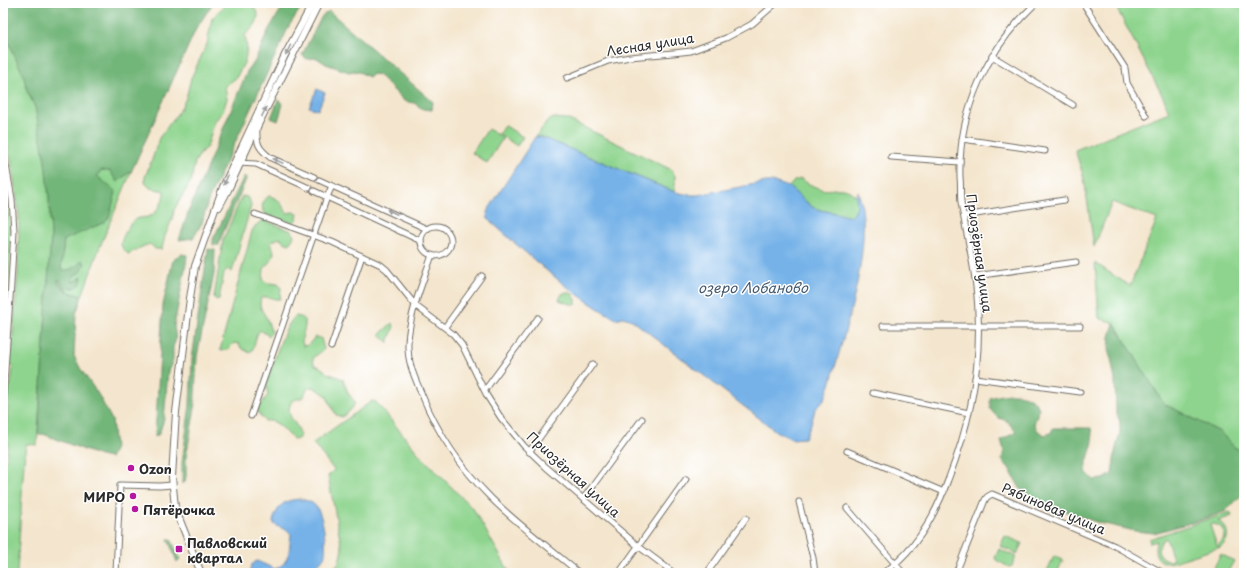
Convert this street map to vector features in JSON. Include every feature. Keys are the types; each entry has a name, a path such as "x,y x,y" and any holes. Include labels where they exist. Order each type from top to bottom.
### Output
{"main road":[{"path":"201,573 179,518 172,485 172,464 176,419 195,266 210,222 228,190 237,163 285,55 313,3"},
{"path":"237,163 257,127 319,3"}],"street":[{"name":"Лесная улица","path":"567,78 608,61 630,57 673,54 691,51 726,38 752,24 776,3"},
{"name":"Приозёрная улица","path":"883,573 895,564 913,546 930,522 944,492 956,460 969,412 976,378 978,314 975,276 961,201 960,162 962,139 970,102 982,73 992,56 1022,16 1036,3"},
{"path":"1083,3 1125,68 1127,83 1146,116"},
{"path":"992,56 1074,105"},
{"path":"257,127 257,143 271,158 427,229"},
{"path":"962,139 1046,151"},
{"path":"3,148 12,199 14,231 3,398"},
{"path":"891,157 960,162"},
{"path":"237,163 256,164 309,188"},
{"path":"251,416 332,186"},
{"path":"314,191 421,241"},
{"path":"964,216 1064,200"},
{"name":"Приозёрная улица","path":"255,214 332,242 381,265 387,270 416,306 445,327 462,345 501,418 529,452 638,546 674,573"},
{"path":"435,226 442,226 449,233 451,240 450,247 445,253 439,256 432,255 423,248 421,241 423,234 427,229 435,226"},
{"path":"432,255 410,327 408,344 410,363 425,402 440,432 461,464 492,499 579,573"},
{"path":"331,347 362,256"},
{"path":"975,276 1076,262"},
{"path":"445,327 482,276"},
{"path":"485,390 538,318"},
{"path":"883,326 1080,326"},
{"path":"529,452 593,364"},
{"path":"976,378 1080,392"},
{"path":"873,393 969,412"},
{"path":"583,499 642,419"},
{"path":"847,451 944,492"},
{"path":"619,573 686,479"},
{"path":"116,573 120,485 172,485"},
{"name":"Рябиновая улица","path":"956,573 986,497 992,494 1115,546 1163,573"},
{"path":"798,502 813,558 815,573"},
{"path":"847,508 903,573"},
{"path":"707,573 746,518"}],"green space":[{"path":"3,3 213,3 196,29 132,170 117,182 110,171 101,170 97,176 116,192 109,217 105,222 64,240 61,269 66,271 75,267 82,260 85,263 81,271 72,278 73,282 82,277 80,285 75,288 65,288 60,280 57,281 66,291 82,296 76,314 74,356 80,368 98,394 112,420 115,448 110,458 100,456 43,434 38,435 51,236 49,198 45,161 35,107 27,90 24,77 3,29"},
{"path":"225,3 253,3 254,8 258,13 254,26 245,35 247,48 245,61 236,78 225,86 227,99 223,111 215,121 207,147 202,151 195,162 191,181 174,210 162,249 155,249 150,244 128,254 122,248 121,243 131,223 139,218 148,217 155,213 163,199 164,191 150,188 145,183 145,177 159,138 180,110 186,98 191,78 207,44 212,18"},
{"path":"285,3 304,3 289,26 208,201 202,223 193,238 179,240 189,210 249,67 254,63 269,29"},
{"path":"1114,3 1244,3 1244,452 1234,447 1220,432 1164,404 1114,323 1099,318 1095,263 1130,286 1157,219 1112,202 1094,247 1084,178 1075,150 1169,112 1164,99"},
{"path":"329,11 433,102 432,110 423,109 414,103 404,101 379,75 373,74 369,77 359,72 349,72 326,64 317,58 307,59 302,55 322,16"},
{"path":"3,29 24,77 27,90 35,107 45,161 51,236 37,445 26,444 17,573 3,573 3,474 8,442 6,441 9,385 11,385 13,366 10,366 18,273 19,215 11,160 3,126"},
{"path":"278,100 283,104 278,121 271,118"},
{"path":"554,118 567,119 672,170 675,176 675,192 541,137 535,137 548,121"},
{"path":"504,125 523,137 517,146 499,134"},
{"path":"488,129 503,138 487,163 472,153"},
{"path":"3,164 8,200 10,254 3,377"},
{"path":"101,170 110,171 117,182 132,170 99,249 82,296 66,291 57,280 60,280 65,288 82,277 72,282 72,278 81,271 85,263 82,260 75,267 66,271 61,269 64,239 105,222 97,177"},
{"path":"244,177 247,177 219,245 213,245 213,239"},
{"path":"801,179 821,189 843,189 853,193 857,200 854,213 851,217 812,207 789,187 794,181"},
{"path":"242,196 247,197 251,206 232,272 228,269 224,273 219,299 217,300 214,298 223,240"},
{"path":"269,196 278,200 287,213 293,212 298,214 297,219 293,223 264,214 263,204"},
{"path":"263,220 292,231 294,236 289,244 280,238 271,242 274,252 273,257 264,269 263,280 268,283 278,284 281,288 280,299 264,297 261,298 260,301 261,309 272,332 269,336 260,330 250,353 241,348 239,344 234,343 227,350 222,351 220,350 252,231 255,226"},
{"path":"208,249 215,250 214,274 197,356 194,413 186,457 185,482 182,484 182,463 190,405 192,359"},
{"path":"181,254 187,255 174,326 176,339 173,347 173,360 168,371 164,419 159,434 155,437 163,305 173,260"},
{"path":"566,292 573,294 576,300 576,305 559,300 562,294"},
{"path":"296,316 301,317 305,321 305,328 302,338 303,346 308,345 315,337 321,338 324,349 313,359 314,364 327,373 343,379 348,393 355,402 350,411 342,417 336,415 326,395 313,387 308,388 303,397 294,400 290,405 290,415 300,433 299,438 295,440 278,424 265,421 258,413 258,408 268,395 266,384 283,335 287,327"},
{"path":"392,323 394,326 388,343 380,334"},
{"path":"1114,323 1164,404 1220,432 1234,447 1244,452 1244,493 1226,511 1201,520 1154,533 1135,531 1096,522 1041,502 1021,490 1009,468 1002,460 1004,450 1001,440 1016,432 1007,421 997,417 990,409 990,398 1018,394 1030,398 1039,409 1034,424 1038,431 1045,435 1051,433 1053,428 1091,428 1093,442 1087,462 1086,472 1094,480 1104,479 1112,474 1120,432 1120,422 1116,412 1115,380 1109,348"},
{"path":"372,401 376,402 418,453 474,510 510,573 330,573 339,562 342,549 328,476 334,470 313,443"},
{"path":"1230,512 1232,516 1218,521 1225,526 1227,533 1226,540 1221,547 1170,563 1166,563 1159,559 1155,553 1157,541 1150,543 1149,539","holes":["1214,524 1221,528 1224,532 1223,540 1217,546 1210,525","1166,538 1173,559 1169,561 1161,557 1158,550 1161,542"]},
{"path":"1005,536 1022,543 1017,554 1000,546"},
{"path":"168,539 171,539 180,559 177,562"},
{"path":"999,549 1016,557 1012,566 1009,567 996,560 995,558"},
{"path":"1221,554 1234,561 1227,573 1211,573"},
{"path":"1054,556 1063,560 1057,573 1046,573"}],"water":[{"path":"317,89 325,93 318,110 309,107"},
{"name":"озеро Лобаново","path":"535,137 541,137 675,192 690,195 698,195 766,182 774,182 789,187 812,207 851,217 857,207 856,198 858,191 863,212 863,236 861,262 856,288 830,385 825,398 815,410 805,438 792,439 777,432 632,320 623,317 616,319 565,285 549,273 488,219 487,212"},
{"path":"301,499 312,503 319,512 325,540 324,557 309,573 250,573 251,566 257,561 275,569 287,559 291,534 275,525 273,521 283,504 290,500"}],"place":[{"name":"Ozon","path":"131,468"},
{"name":"МИРО","path":"133,496"},
{"name":"Пятёрочка","path":"135,509"},
{"name":"Павловский квартал","path":"179,549"}]}
